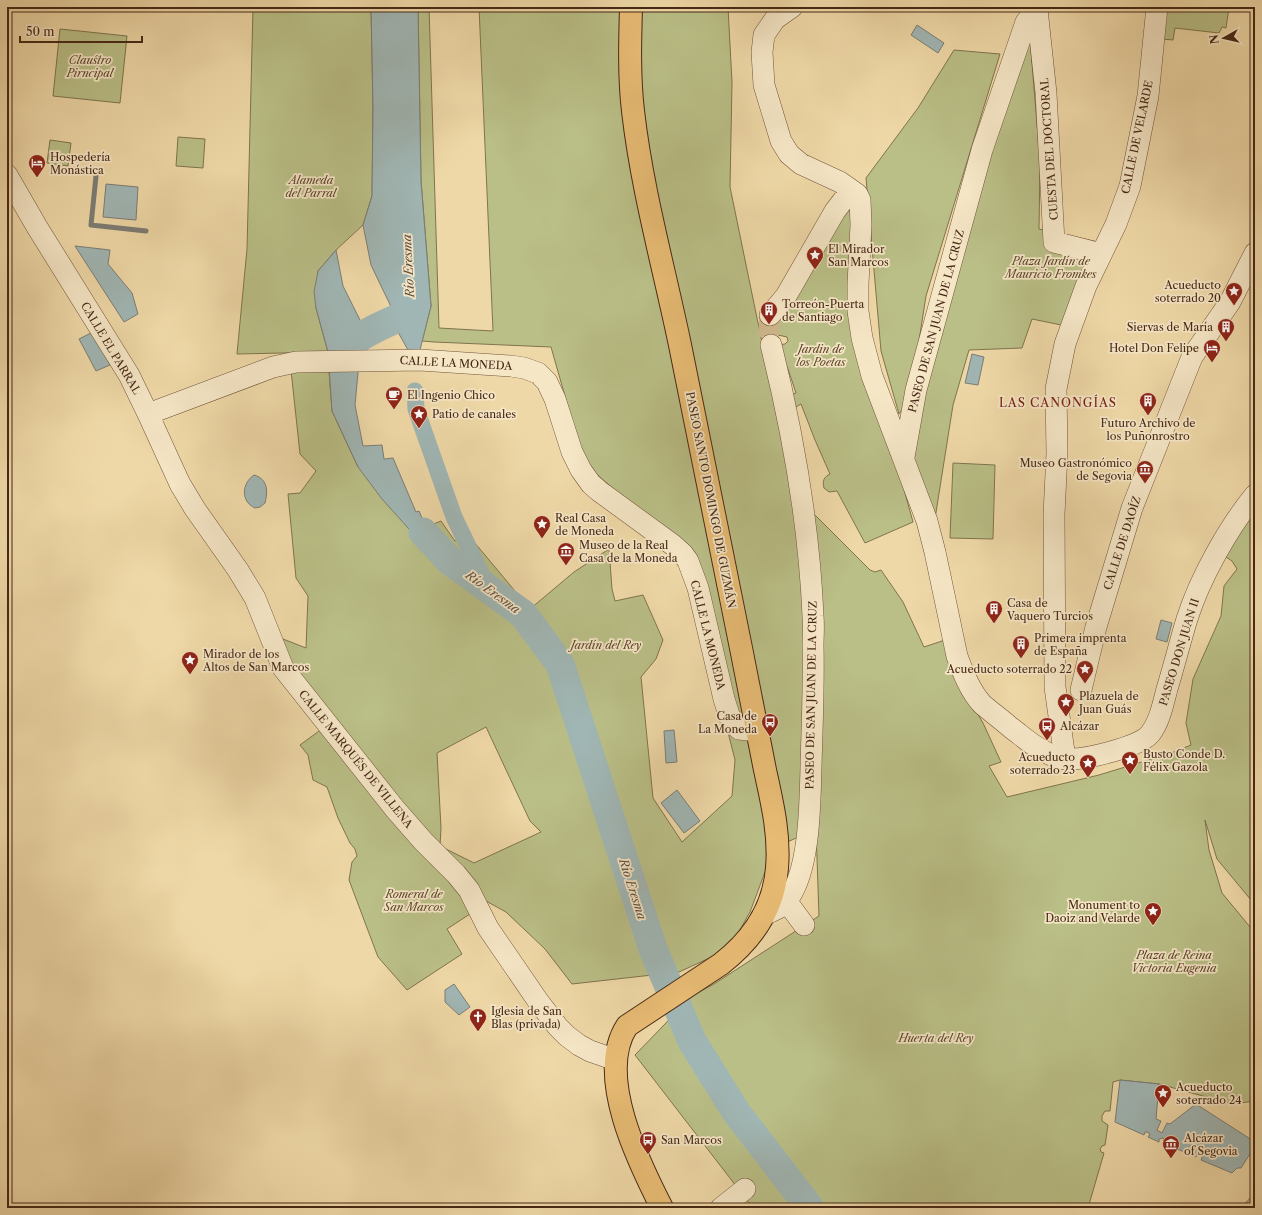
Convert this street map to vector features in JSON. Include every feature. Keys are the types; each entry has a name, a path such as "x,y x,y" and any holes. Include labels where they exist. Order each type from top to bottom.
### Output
{"main road":[{"name":"PASEO SANTO DOMINGO DE GUZMÁN","path":"616,1060 620,1039 626,1026 732,956 748,939 768,906 774,887 777,869 778,846 758,731 680,345 642,171 633,110 631,75 631,7"},
{"path":"616,1060 618,1094 626,1129 638,1159 662,1208"}],"street":[{"path":"792,7 775,19 764,35 762,52 764,85 780,140 789,154 801,164 840,182 857,194 860,200 861,212 858,312 862,338 872,376 927,521 957,656 962,672 982,703 1027,740 1051,755 1064,752"},
{"name":"CALLE DE VELARDE","path":"1064,752 1055,687 1054,515 1057,453 1056,389 1065,344 1086,286 1116,224 1130,186 1148,96 1157,7"},
{"name":"CUESTA DEL DOCTORAL","path":"1038,8 1046,94 1054,242 1101,254"},
{"name":"PASEO DE SAN JUAN DE LA CRUZ","path":"903,459 916,390 982,150 1026,22 1038,8"},
{"name":"CALLE EL PARRAL","path":"7,175 37,227 129,375 148,414"},
{"path":"770,315 786,296 835,211 851,190"},
{"name":"CALLE DE DAOÍZ","path":"1081,690 1096,627 1132,508 1192,356 1230,302 1255,253"},
{"name":"PASEO DE SAN JUAN DE LA CRUZ","path":"771,344 782,391 800,488 807,537 814,617 810,803 806,848 803,865 792,894 787,902"},
{"name":"CALLE LA MONEDA","path":"148,414 288,363 420,360 511,366 524,368 538,373 547,382 555,400 572,452 587,479 599,491 660,535 685,557 698,588 724,699 730,718 739,729 758,731"},
{"name":"CALLE MARQUÉS DE VILLENA","path":"148,414 180,484 195,509 238,570 255,598 283,668 395,809 469,890 488,928 538,1001 558,1027 579,1045 590,1051 616,1060"},
{"name":"PASEO DON JUAN II","path":"1064,752 1076,759 1089,757 1131,746 1145,739 1150,733 1158,720 1188,617 1213,559 1247,505 1255,495"},
{"path":"763,915 787,902 804,926"},
{"path":"721,1208 745,1189"}],"green space":[{"name":"Alameda del Parral","path":"253,7 371,7 373,107 372,196 363,225 336,250 318,271 316,308 328,352 237,354 247,249"},
{"path":"418,7 429,7 439,328 493,331 479,7 728,7 732,82 730,187 793,493 870,570 875,572 881,570 903,602 924,647 945,640 951,669 983,723 1001,762 989,766 1007,797 1099,775 1174,752 1191,745 1186,723 1193,679 1221,616 1224,586 1237,569 1232,561 1226,557 1233,541 1251,517 1255,520 1255,900 1251,900 1217,859 1205,820 1209,850 1222,893 1255,933 1255,1101 1232,1104 1159,1084 1120,1080 1113,1082 1110,1111 1105,1111 1102,1116 1102,1121 1108,1125 1105,1145 1100,1149 1101,1152 1104,1153 1088,1208 753,1208 635,1055 693,995 714,984 819,916 816,829 774,848 750,912 729,949 679,972 572,984 545,949 506,912 486,901 476,910 447,929 462,954 407,990 378,957 349,880 352,862 357,856 355,849 350,843 338,818 327,787 313,780 308,755 300,745 330,723 287,666 283,639 306,648 308,596 296,578 288,494 300,493 316,471 300,454 291,370 329,371 332,411 358,467 449,559 426,527 441,521 455,541 469,536 530,609 574,572 609,549 612,589 615,601 643,595 663,640 656,659 641,677 653,798 682,842 732,796 735,760 682,549 584,463 551,347 422,341 431,306 421,180","holes":["486,727 530,821 541,832 474,863 440,846 441,828 437,753"]},
{"path":"1166,7 1229,7 1226,28 1222,27 1219,33 1175,28 1173,40 1162,39"},
{"name":"Claustro Pirncipal","path":"60,29 127,36 120,103 53,96"},
{"name":"Plaza Jardín de Mauricio Fromkes","path":"1030,39 1040,161 1039,229 1098,242 1066,326 1032,319 1022,348 969,350 953,405 934,525 907,460 990,137"},
{"path":"954,50 1000,54 926,296 910,398 899,414 881,351 866,178 918,108"},
{"path":"178,137 205,139 203,168 176,166"},
{"path":"50,140 71,143 68,166 47,163"},
{"name":"Jardin de los Poetas","path":"847,210 852,211 850,295 913,522 865,543 837,491 829,492 824,488 824,480 826,476 830,474 801,404 796,407 791,395 796,393 788,369 776,345 785,344 788,341 787,337 778,335 779,316"},
{"path":"953,463 995,465 993,539 950,538"},
{"path":"1255,1193 1255,1208 1241,1208"}],"water":[{"path":"371,7 418,7 421,182 431,306 420,350 408,350 389,316 394,313 371,265 363,225 372,196 373,107"},
{"path":"917,25 944,43 938,53 911,35"},
{"path":"106,184 138,187 136,220 103,217"},
{"path":"75,246 110,250 108,264 132,293 138,314 124,322"},
{"path":"336,250 343,286 371,342 360,351 355,405 363,446 382,445 384,459 393,458 416,512 419,511 426,527 450,561 409,529 382,499 358,467 332,411 328,352 316,308 314,292 318,271"},
{"path":"93,332 110,365 96,371 79,339"},
{"path":"972,354 984,357 978,385 965,383"},
{"path":"254,475 262,479 267,490 265,503 260,507 255,508 247,501 244,492 247,483"},
{"path":"1161,620 1172,623 1167,642 1156,639"},
{"path":"674,730 677,762 666,763 664,731"},
{"path":"677,790 700,821 684,833 661,803"},
{"path":"454,984 470,1007 459,1015 445,1002 445,990"},
{"path":"1120,1080 1159,1084 1156,1119 1161,1121 1157,1130 1162,1133 1167,1123 1170,1124 1196,1104 1255,1142 1255,1146 1241,1168 1237,1168 1232,1173 1201,1160 1201,1155 1197,1155 1196,1157 1163,1143 1163,1138 1159,1139 1159,1142 1148,1137 1150,1134 1147,1132 1145,1132 1144,1135 1115,1122"}],"waterway":[{"path":"96,176 91,225 146,231"},
{"name":"Río Eresma","path":"342,363 346,350 354,341 404,315 410,304 410,292"},
{"path":"415,391 416,409 454,517 488,588"},
{"name":"Río Eresma","path":"423,532 450,561 523,614 560,664 653,949 692,1041 736,1112 810,1208"}],"tunnel":[{"path":"770,315 769,330 771,345"}],"place":[{"name":"Hospedería Monástica","path":"37,178"},
{"name":"El Mirador San Marcos","path":"815,270"},
{"name":"Acueducto soterrado 20","path":"1234,306"},
{"name":"Torreón-Puerta de Santiago","path":"769,325"},
{"name":"Siervas de María","path":"1226,342"},
{"name":"Hotel Don Felipe","path":"1212,363"},
{"name":"El Ingenio Chico","path":"394,410"},
{"name":"Futuro Archivo de los Puñonrostro","path":"1148,416"},
{"name":"Patio de canales","path":"419,429"},
{"name":"Museo Gastronómico de Segovia","path":"1145,484"},
{"name":"Real Casa de Moneda","path":"542,539"},
{"name":"Museo de la Real Casa de la Moneda","path":"566,566"},
{"name":"Casa de Vaquero Turcios","path":"994,624"},
{"name":"Primera imprenta de España","path":"1021,659"},
{"name":"Mirador de los Altos de San Marcos","path":"190,675"},
{"name":"Acueducto soterrado 22","path":"1085,684"},
{"name":"Plazuela de Juan Guás","path":"1066,717"},
{"name":"Casa de La Moneda","path":"770,737"},
{"name":"Alcázar","path":"1047,741"},
{"name":"Busto Conde D. Félix Gazola","path":"1130,775"},
{"name":"Acueducto soterrado 23","path":"1088,778"},
{"name":"Monument to Daoiz and Velarde","path":"1153,926"},
{"name":"Iglesia de San Blas (privada)","path":"478,1032"},
{"name":"Acueducto soterrado 24","path":"1163,1108"},
{"name":"San Marcos","path":"648,1155"},
{"name":"Alcázar of Segovia","path":"1171,1159"}],"district":[{"name":"LAS CANONGÍAS","path":"1058,402"}],"park label":[{"name":"Jardín del Rey","path":"606,645"},
{"name":"Romeral de San Marcos","path":"414,900"},
{"name":"Plaza de Reina Victoria Eugenia","path":"1174,961"},
{"name":"Huerta del Rey","path":"936,1038"}]}
